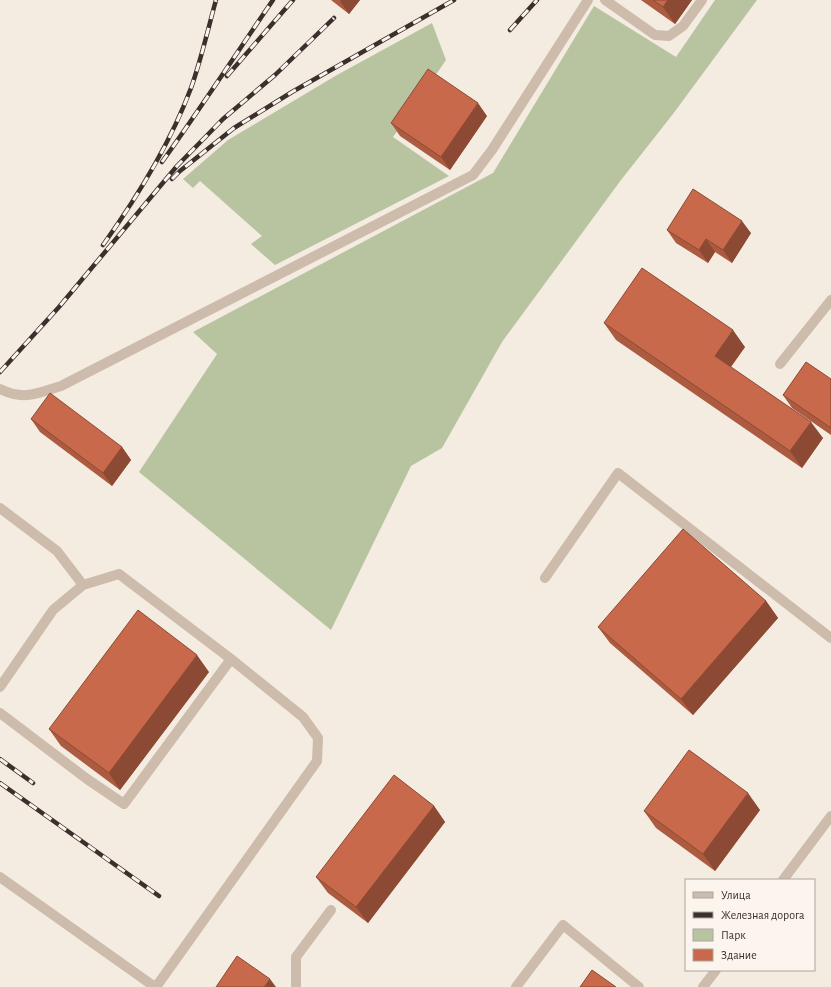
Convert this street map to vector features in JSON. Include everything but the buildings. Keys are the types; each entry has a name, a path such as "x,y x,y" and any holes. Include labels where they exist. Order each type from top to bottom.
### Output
{"street":[{"path":"0,389 6,392 29,396 61,386 473,174 492,150 588,0"},
{"path":"605,0 655,35 669,36 683,26 702,0"},
{"path":"780,364 831,300"},
{"path":"545,578 618,473 831,638"},
{"path":"0,508 57,551 82,585"},
{"path":"0,687 53,610 82,585 119,574 231,659 303,717 318,738 318,761 156,987 0,877"},
{"path":"0,713 87,779 124,804 231,659"},
{"path":"784,879 831,816"},
{"path":"296,987 296,958 330,910"},
{"path":"516,987 563,925 639,987"},
{"path":"703,987 715,971"}],"green space":[{"path":"715,0 757,0 673,114 621,180 502,342 442,448 411,466 331,630 139,472 217,354 193,332 493,173 594,6 676,57"},
{"path":"432,23 446,60 393,137 449,176 275,265 251,244 262,236 200,181 193,188 183,179 228,140 337,75"}],"railway":[{"path":"103,245 141,189 183,109 195,77 216,0"},
{"path":"162,162 273,0"},
{"path":"227,76 293,0"},
{"path":"172,179 234,128 292,92 454,0"},
{"path":"510,30 537,0"},
{"path":"0,372 59,307 177,166 223,119 275,75 334,18"},
{"path":"0,759 33,783"},
{"path":"0,783 159,896"}]}
